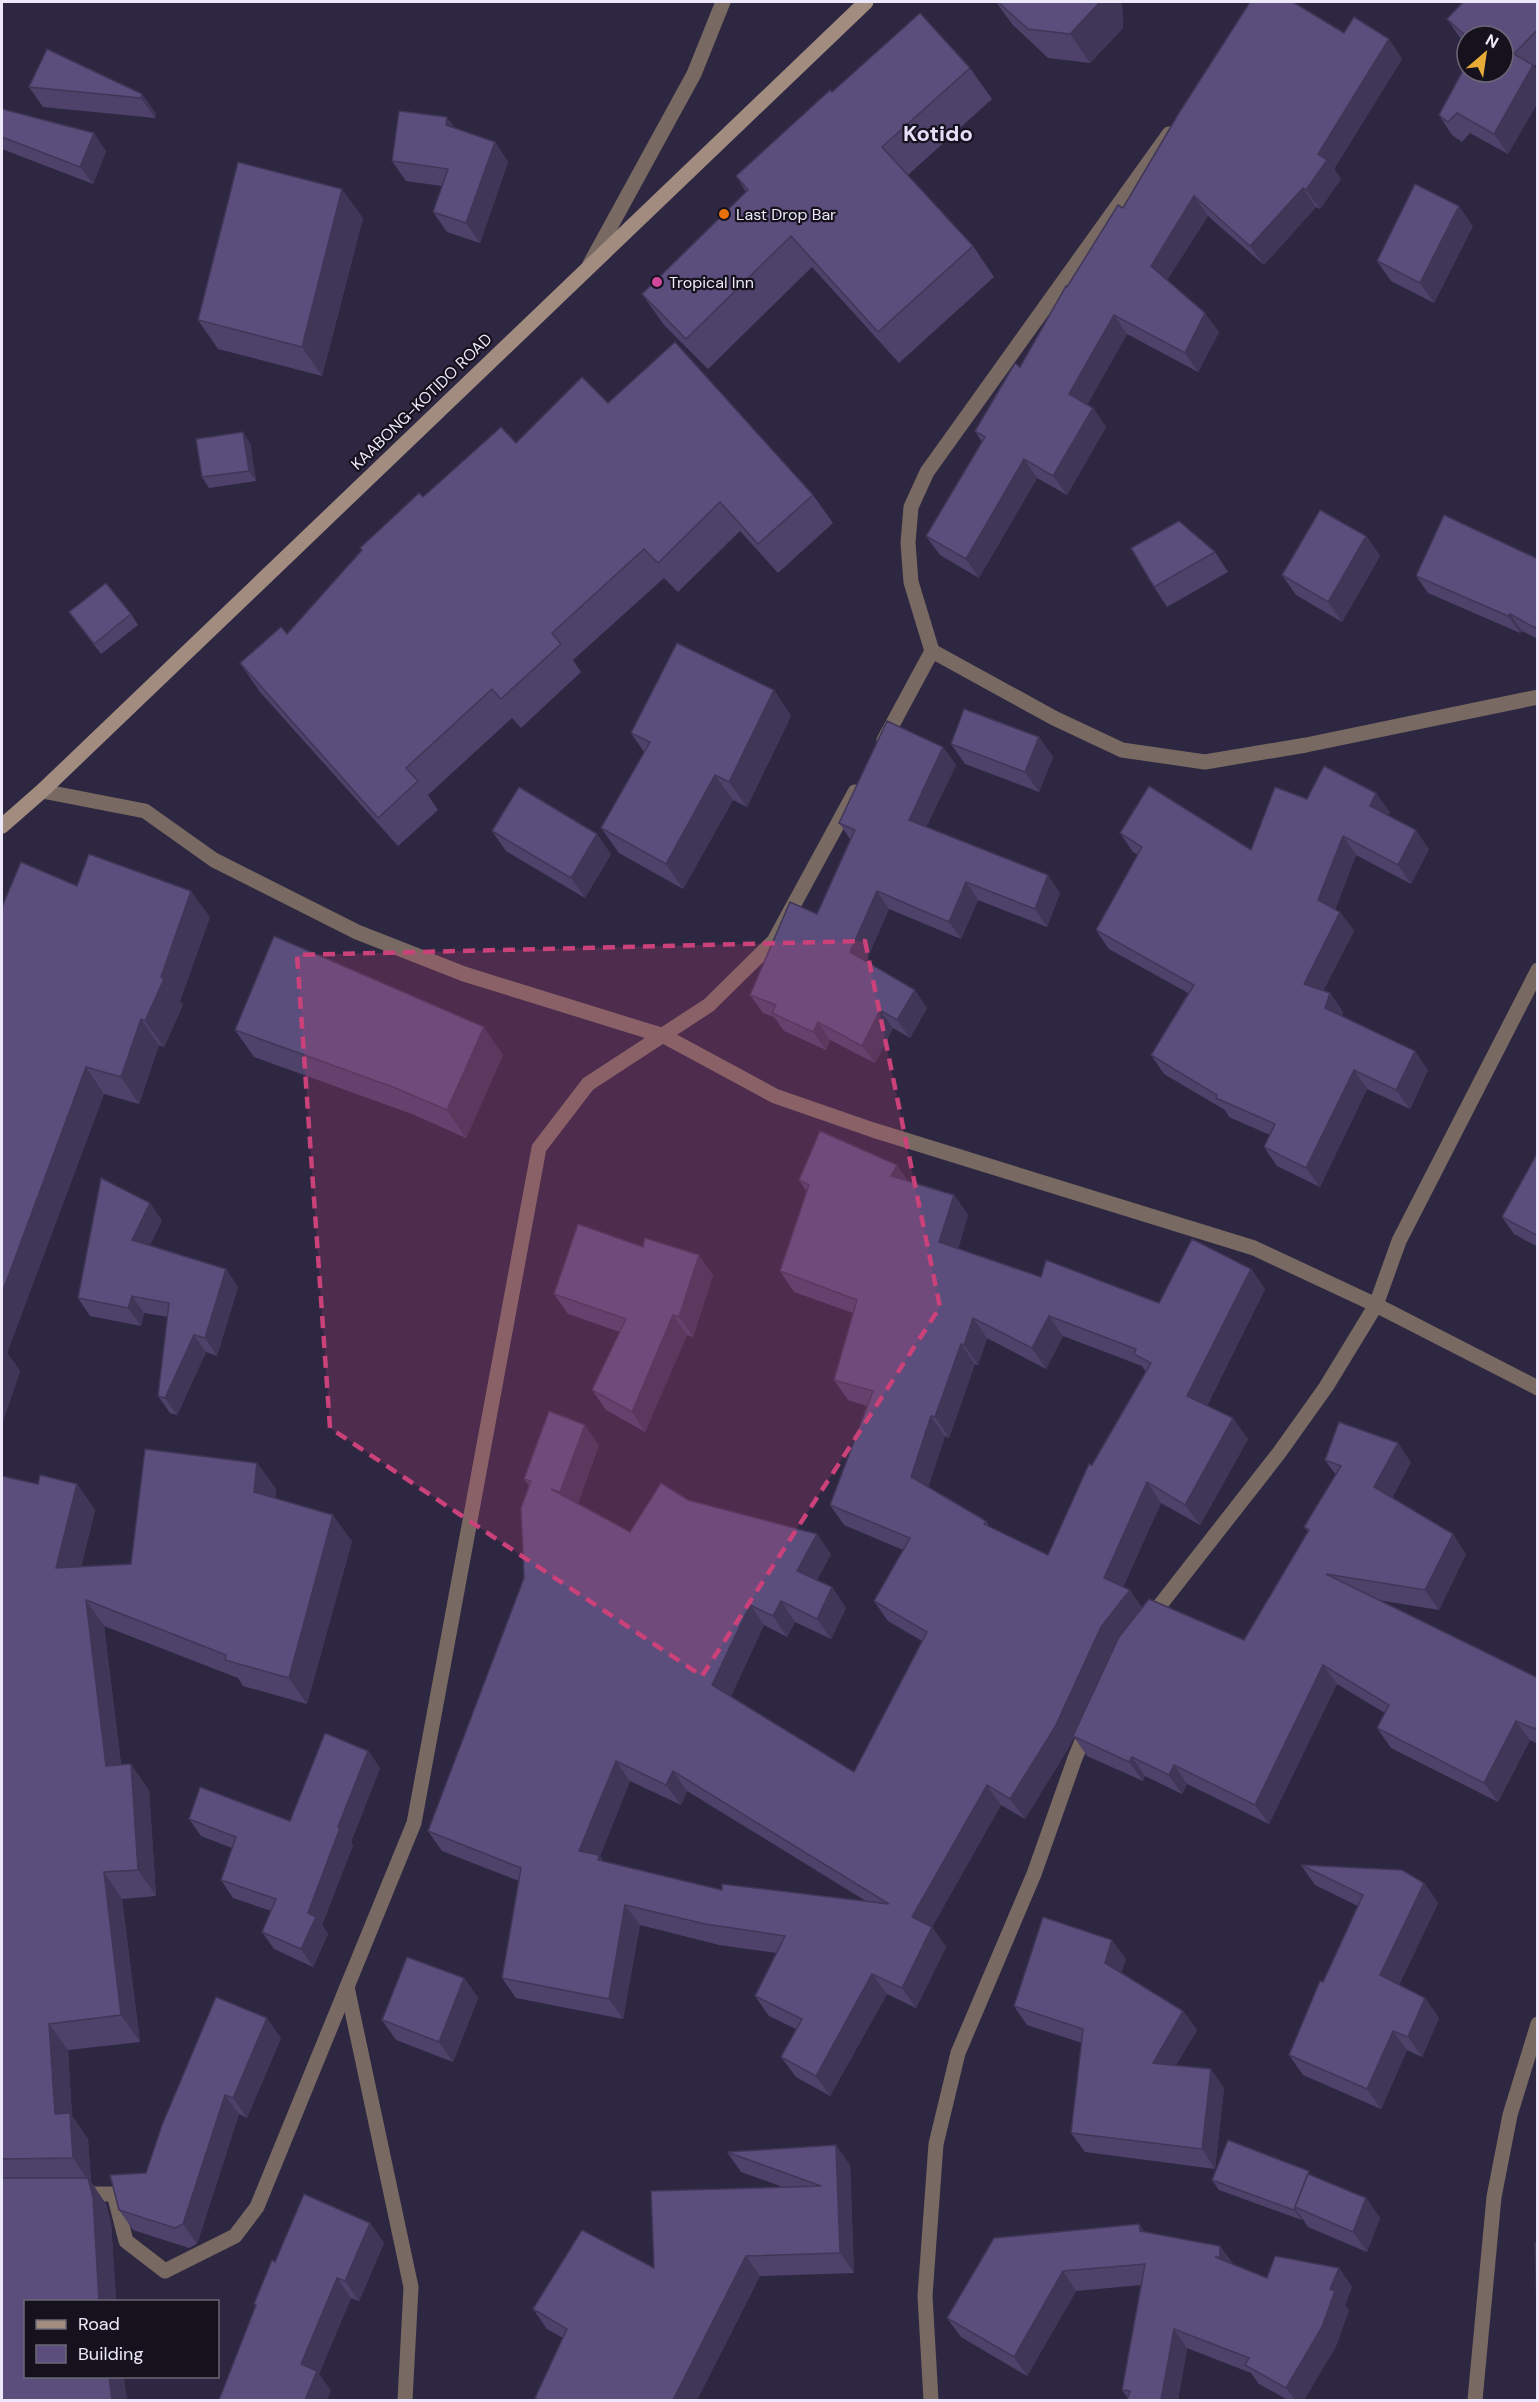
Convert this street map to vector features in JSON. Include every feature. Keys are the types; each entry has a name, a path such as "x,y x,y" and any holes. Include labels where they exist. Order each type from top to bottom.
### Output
{"street":[{"path":"590,264 694,74 723,2"},
{"name":"KAABONG-KOTIDO ROAD","path":"2,826 42,791 866,2"},
{"path":"1181,117 927,472 911,507 908,543 911,582 932,651 1054,718 1122,750 1205,762 1306,745 1538,697"},
{"path":"875,755 932,651"},
{"path":"69,2195 114,2194 126,2241 165,2271 235,2236 257,2206 414,1823 539,1148 588,1084 709,1005 774,941 864,776"},
{"path":"42,791 146,811 214,860 357,932 464,974 664,1036 775,1096 873,1130 1254,1248 1376,1305 1538,1388"},
{"path":"1139,1632 1279,1453 1326,1387 1376,1305 1399,1241 1538,970"},
{"path":"931,2400 925,2296 934,2167 936,2144 957,2052 1034,1874 1075,1758 1094,1715"},
{"path":"347,1987 411,2287 405,2400"},
{"path":"1475,2400 1494,2197 1510,2115 1538,2024"}],"highlighted area":[{"path":"865,941 940,1307 702,1676 330,1428 297,955"}],"building":[{"path":"998,2 1100,2 1070,34 1028,29"},
{"path":"1250,2 1293,2 1344,33 1354,17 1389,39 1318,154 1327,160 1306,190 1303,188 1250,246 1194,196 1151,266 1205,313 1185,353 1114,315 1069,394 1093,408 1053,476 1024,459 966,559 926,536 985,437 975,431 1015,363 1020,367 1066,286 1118,205 1123,208 1179,113"},
{"path":"1463,2 1538,2 1538,29 1515,53 1515,24 1455,24 1455,26 1447,19"},
{"path":"920,13 970,68 882,147 973,246 878,332 791,236 686,339 642,294 748,190 736,176 830,90 832,92"},
{"path":"47,49 142,94 141,98 29,87"},
{"path":"1515,55 1533,65 1494,134 1457,113 1448,122 1439,115 1456,84 1515,84"},
{"path":"2,109 94,133 80,167 2,137"},
{"path":"399,111 447,117 446,125 495,142 466,223 433,212 448,169 392,161"},
{"path":"238,162 342,189 302,347 198,320"},
{"path":"1415,184 1459,206 1420,283 1377,261"},
{"path":"675,342 813,495 758,544 720,502 658,563 644,549 552,633 561,644 501,699 492,689 406,768 418,781 378,818 240,663 281,627 287,634 362,550 360,548 419,493 423,497 501,427 516,443 582,377 608,403"},
{"path":"243,432 249,471 202,477 196,439"},
{"path":"1320,510 1366,536 1328,602 1282,575"},
{"path":"1444,515 1538,559 1538,624 1535,628 1510,614 1508,616 1416,576"},
{"path":"1179,521 1215,552 1154,587 1131,548"},
{"path":"106,583 131,614 94,644 69,612"},
{"path":"677,643 774,690 729,782 715,775 666,864 601,828 650,742 631,733"},
{"path":"964,709 1039,737 1025,772 951,744"},
{"path":"887,721 943,747 909,820 1048,875 1035,909 966,882 949,922 877,891 850,952 915,990 897,1020 880,1010 862,1046 818,1022 813,1032 772,1013 776,1005 750,995 790,902 817,914 855,830 839,823"},
{"path":"1324,766 1376,793 1370,806 1416,830 1398,865 1343,836 1318,900 1340,912 1304,984 1330,993 1325,1008 1415,1051 1396,1090 1354,1070 1306,1168 1264,1147 1275,1124 1216,1098 1217,1095 1151,1055 1194,985 1096,930 1142,847 1120,833 1149,786 1251,850 1275,787 1307,799"},
{"path":"519,787 597,834 571,878 492,831"},
{"path":"89,854 191,891 161,977 164,979 145,1021 141,1019 121,1077 86,1067 2,1293 2,907 21,862 77,886"},
{"path":"274,936 484,1027 447,1110 393,1087 235,1030"},
{"path":"820,1131 897,1165 891,1176 954,1195 939,1242 1041,1277 1046,1260 1159,1303 1192,1239 1251,1269 1187,1396 1233,1418 1185,1505 1147,1482 1104,1578 1130,1590 1101,1627 1055,1727 1010,1799 987,1785 912,1917 932,1927 902,1988 872,1974 816,2076 781,2057 802,2019 755,1996 785,1936 705,1924 625,1905 609,1999 502,1978 521,1868 428,1831 524,1578 521,1508 531,1481 524,1479 549,1411 585,1425 560,1492 551,1489 630,1532 661,1483 688,1500 817,1534 797,1571 832,1587 817,1619 781,1601 773,1616 750,1605 712,1685 854,1772 927,1632 874,1601 910,1538 830,1505 873,1391 834,1380 857,1300 780,1271 809,1185 799,1180","holes":["1049,1316 1136,1349 1134,1354 1151,1363 1092,1465 1089,1464 1048,1555 984,1524 986,1521 911,1477 931,1416 935,1417 961,1344 964,1345 973,1318 1032,1348","616,1761 666,1785 673,1771 889,1904 722,1884 722,1890 598,1860 599,1855 579,1851"]},
{"path":"1538,1152 1538,1236 1502,1217"},
{"path":"101,1178 150,1203 132,1240 226,1269 205,1338 194,1335 165,1398 158,1396 169,1303 132,1296 128,1308 78,1298"},
{"path":"578,1224 643,1247 645,1238 699,1255 679,1317 673,1315 632,1412 592,1390 626,1319 554,1294"},
{"path":"1339,1422 1398,1443 1374,1487 1453,1534 1425,1590 1326,1574 1538,1678 1538,1725 1535,1729 1516,1721 1484,1783 1377,1728 1389,1705 1323,1665 1255,1805 1174,1765 1169,1775 1132,1757 1129,1762 1073,1736 1119,1637 1149,1599 1244,1640 1309,1530 1304,1527 1341,1466 1325,1460"},
{"path":"145,1449 257,1463 254,1492 333,1515 289,1678 225,1660 226,1655 86,1600 106,1766 131,1764 138,1870 104,1872 121,2015 49,2024 55,2114 70,2113 73,2158 2,2159 2,1476 38,1484 40,1475 77,1484 56,1568 131,1564"},
{"path":"325,1733 368,1751 308,1913 316,1917 301,1949 262,1932 276,1899 221,1880 236,1837 189,1819 200,1787 290,1821"},
{"path":"1301,1865 1402,1870 1424,1883 1380,1975 1425,1998 1408,2037 1393,2031 1367,2089 1289,2055 1320,1981 1323,1982 1363,1895"},
{"path":"1043,1917 1112,1940 1105,1963 1183,2011 1153,2063 1211,2069 1202,2149 1071,2133 1083,2029 1014,2006"},
{"path":"407,1957 464,1978 439,2042 382,2020"},
{"path":"216,1997 267,2018 233,2098 225,2095 183,2224 175,2228 119,2210 110,2175 146,2173 162,2125"},
{"path":"1228,2140 1309,2171 1294,2210 1212,2180"},
{"path":"836,2145 840,2253 746,2256 673,2400 537,2400 535,2398 567,2329 533,2309 582,2230 654,2268 651,2191 821,2186 727,2152"},
{"path":"1308,2174 1366,2198 1353,2232 1295,2207"},
{"path":"2,2178 88,2178 93,2197 99,2300 24,2300 24,2378 109,2378 112,2400 2,2400"},
{"path":"304,2194 370,2223 345,2281 337,2278 301,2364 317,2371 305,2400 219,2400 272,2260 275,2262"},
{"path":"1139,2224 1140,2231 1220,2246 1220,2257 1215,2257 1267,2278 1275,2256 1339,2268 1330,2289 1335,2291 1322,2327 1286,2388 1245,2365 1249,2358 1174,2329 1161,2400 1127,2400 1130,2391 1122,2390 1145,2264 1063,2271 1014,2357 947,2318 994,2238"},
{"path":"1538,2242 1538,2309 1537,2309 1535,2243"}],"place":[{"name":"Last Drop Bar","path":"724,214"},
{"name":"Tropical Inn","path":"657,282"}],"district":[{"name":"Kotido","path":"938,133"}]}
